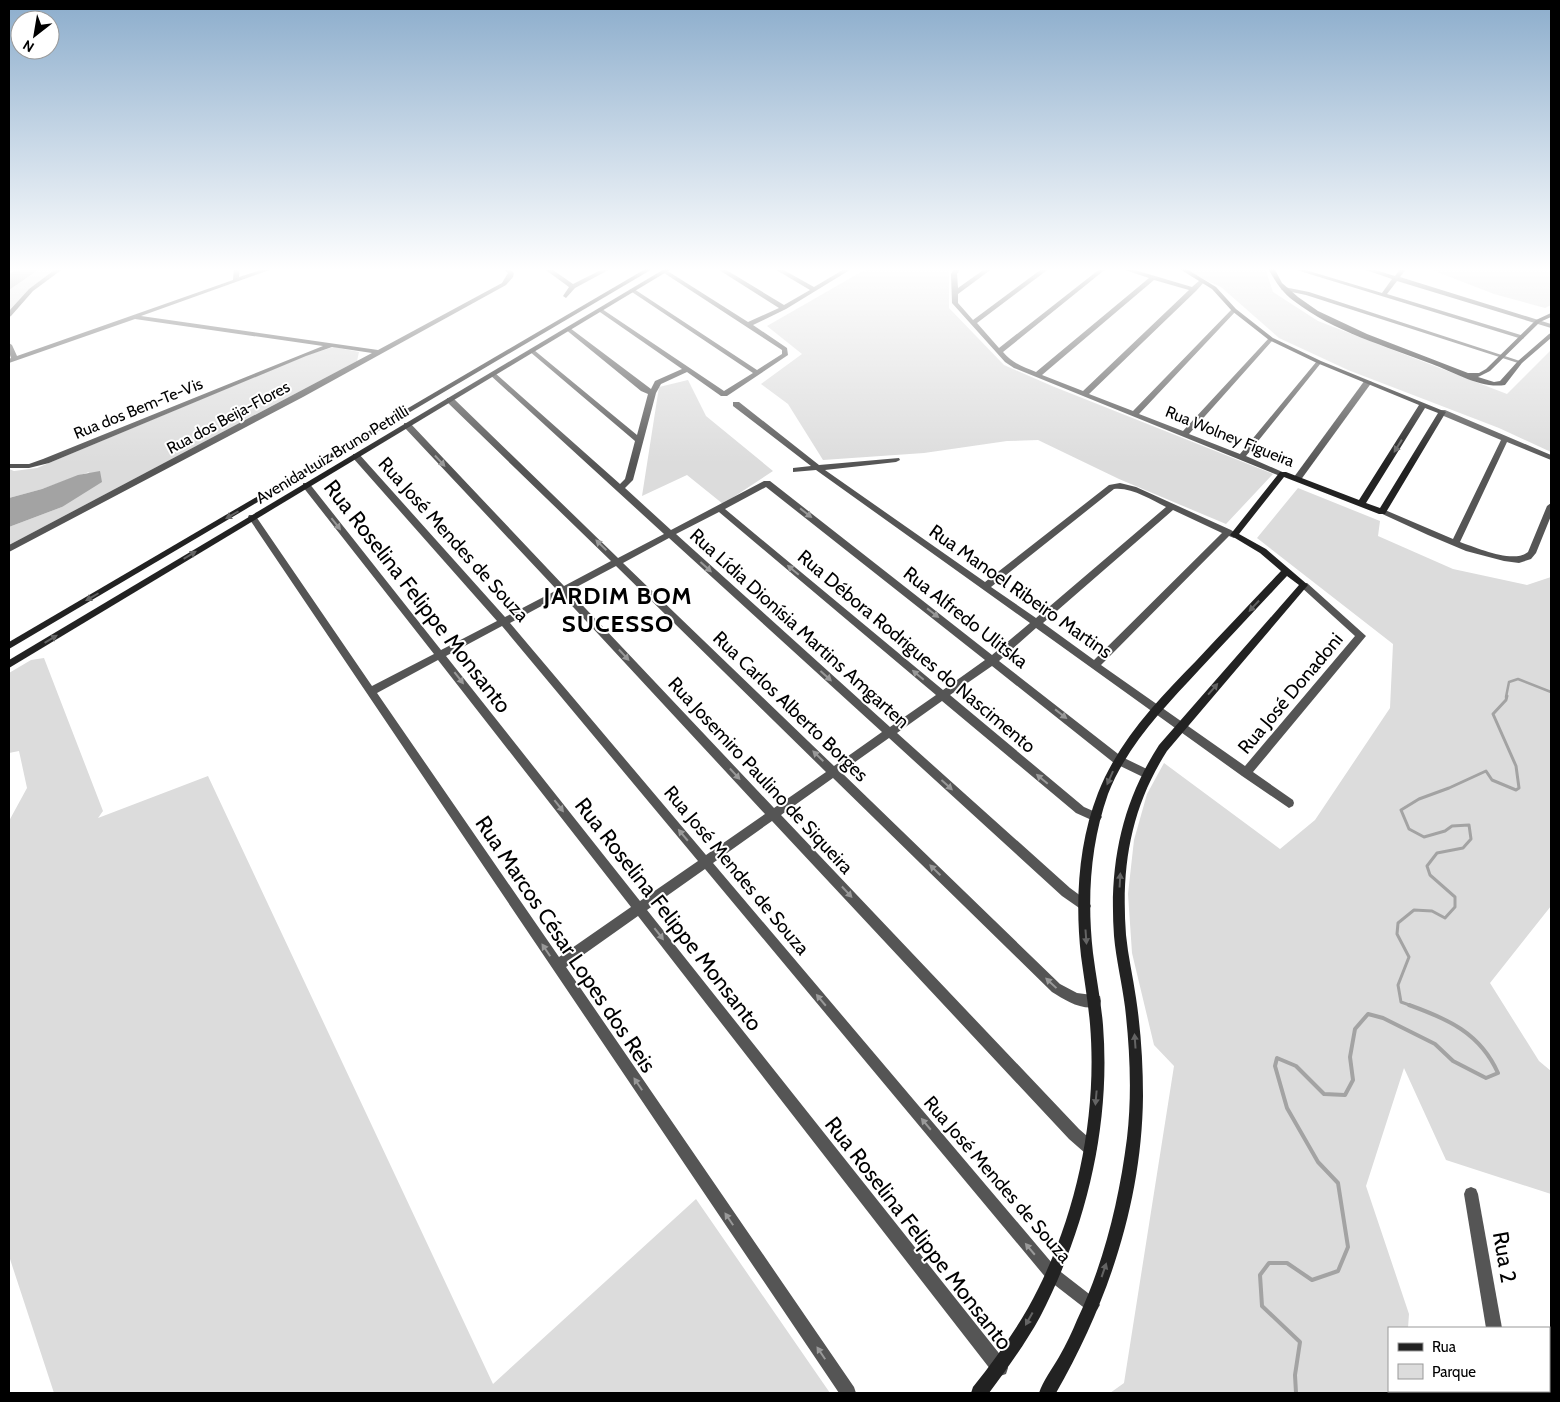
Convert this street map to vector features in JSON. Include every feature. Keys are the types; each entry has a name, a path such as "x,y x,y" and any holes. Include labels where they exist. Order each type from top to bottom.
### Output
{"street":[{"path":"9,345 12,360 89,333"},
{"path":"247,333 379,352"},
{"name":"Rua dos Beija-Flores","path":"9,549 413,333"},
{"name":"Avenida Luiz Bruno Petrilli","path":"9,646 540,333"},
{"name":"Avenida Luiz Bruno Petrilli","path":"9,664 560,333"},
{"path":"574,333 644,389 652,393"},
{"path":"635,333 724,394 783,357 786,352 785,349 761,333"},
{"path":"698,333 758,373"},
{"name":"Rua Wolney Figueira","path":"983,333 1007,361 1016,367 1283,474 1496,556 1519,560 1527,558 1534,551 1551,506"},
{"path":"1000,351 1022,333"},
{"path":"1037,375 1087,333"},
{"path":"1085,394 1148,333"},
{"path":"1134,414 1211,333"},
{"path":"1265,333 1272,339 1319,362 1551,458"},
{"path":"1362,333 1487,382 1502,382 1520,362 1551,334"},
{"path":"1432,333 1520,362"},
{"path":"1510,333 1522,337"},
{"path":"1469,375 1480,375 1488,370 1526,333"},
{"path":"1185,434 1272,339"},
{"path":"304,355 310,342"},
{"name":"Rua dos Bem-Te-Vis","path":"9,466 29,466 46,461 304,355 334,346"},
{"path":"532,350 637,440 640,440"},
{"path":"1241,457 1319,362"},
{"path":"619,489 628,480 652,393 658,383 688,369"},
{"path":"1488,370 1491,380 1502,382"},
{"name":"Rua Lídia Dionísia Martins Amgarten","path":"493,374 1066,892 1085,906"},
{"path":"433,410 426,408 426,405 458,386 461,380"},
{"path":"1297,479 1368,382"},
{"name":"Rua Carlos Alberto Borges","path":"450,400 1056,988 1076,999 1095,1002"},
{"name":"Rua Manoel Ribeiro Martins","path":"736,404 818,468 1289,803"},
{"path":"1361,504 1424,405"},
{"path":"408,411 421,408 424,412 421,417"},
{"path":"1382,512 1442,412"},
{"name":"Rua Josemiro Paulino de Siqueira","path":"407,425 1090,1148"},
{"path":"1456,542 1505,439"},
{"name":"Rua José Mendes de Souza","path":"356,456 504,622 1052,1274 1092,1305"},
{"path":"796,470 896,460"},
{"path":"1095,665 1231,533 1283,474"},
{"name":"Rua Alfredo Ulitska","path":"719,508 767,483 1118,760 1147,774"},
{"name":"Rua Roselina Felippe Monsanto","path":"306,485 1000,1368"},
{"path":"985,587 1110,488 1125,486 1231,533 1263,551 1304,585 1180,726 1156,758 1147,774 1127,828 1120,870 1119,893 1122,956 1134,1036 1136,1098 1134,1132 1127,1182 1116,1234 1092,1305 1076,1340 1047,1393"},
{"path":"557,966 993,660 1172,507"},
{"path":"370,692 719,508"},
{"name":"Rua Débora Rodrigues do Nascimento","path":"719,508 1080,810 1096,817"},
{"name":"Rua Marcos César Lopes dos Reis","path":"252,517 848,1393"},
{"path":"979,1393 1000,1368 1037,1306 1052,1274 1075,1211 1090,1148 1097,1087 1097,1039 1095,1002 1087,952 1085,906 1088,861 1096,817 1110,778 1118,760 1139,728 1287,570"},
{"name":"Rua José Donadoni","path":"1246,773 1361,636 1304,585"},
{"name":"Rua 2","path":"1471,1194 1494,1327"}],"green space":[{"path":"776,333 974,333 1004,365 1273,474 1226,524 1119,479 1038,440 1007,441 924,453 823,460 788,404 761,384 802,354"},
{"path":"1274,333 1350,333 1507,394 1551,350 1551,452 1499,428 1348,370 1279,338"},
{"path":"334,347 359,352 357,361 9,545 9,527 62,507 89,472 42,489 9,498 9,469 14,471 37,468 307,355"},
{"path":"688,380 706,416 773,471 723,504 687,475 642,496 659,387"},
{"path":"1298,488 1380,521 1378,536 1453,569 1527,585 1551,577 1551,906 1490,983 1539,1061 1551,1071 1551,1194 1446,1160 1404,1068 1366,1186 1409,1314 1408,1327 1388,1327 1388,1392 1407,1393 1110,1393 1124,1383 1174,1066 1154,1045 1132,953 1128,894 1134,840 1147,794 1164,763 1280,849 1315,820 1390,708 1393,644 1257,538"},
{"path":"44,658 103,811 98,818 208,776 493,1384 696,1199 830,1393 54,1393 9,1256 9,821 27,788 19,751 9,753 9,673 31,660"}],"shaded area":[{"path":"100,471 102,482 62,507 9,527 9,498 42,489 78,475"}],"waterway":[{"path":"1506,697 1509,682 1518,679 1551,692"},
{"path":"1412,1006 1401,1002 1398,985 1409,957 1397,934 1398,923 1414,910 1432,911 1445,918 1455,907 1455,897 1430,875 1427,866 1437,853 1463,848 1471,839 1469,825 1452,826 1445,831 1424,837 1409,829 1401,810 1419,799 1486,771 1492,780 1516,790 1519,788 1516,766 1493,714 1506,700 1507,696"},
{"path":"1296,1393 1295,1375 1300,1342 1262,1306 1260,1275 1269,1263 1287,1263 1312,1280 1338,1271 1348,1247 1338,1183 1318,1162 1287,1108 1275,1066 1277,1058 1296,1066 1324,1094 1345,1095 1353,1080 1350,1057 1355,1029 1368,1014 1383,1018 1435,1044 1453,1061 1486,1078 1498,1073 1482,1047 1461,1029 1450,1022 1409,1005"}],"district":[{"name":"JARDIM BOM SUCESSO","path":"618,610"}]}
